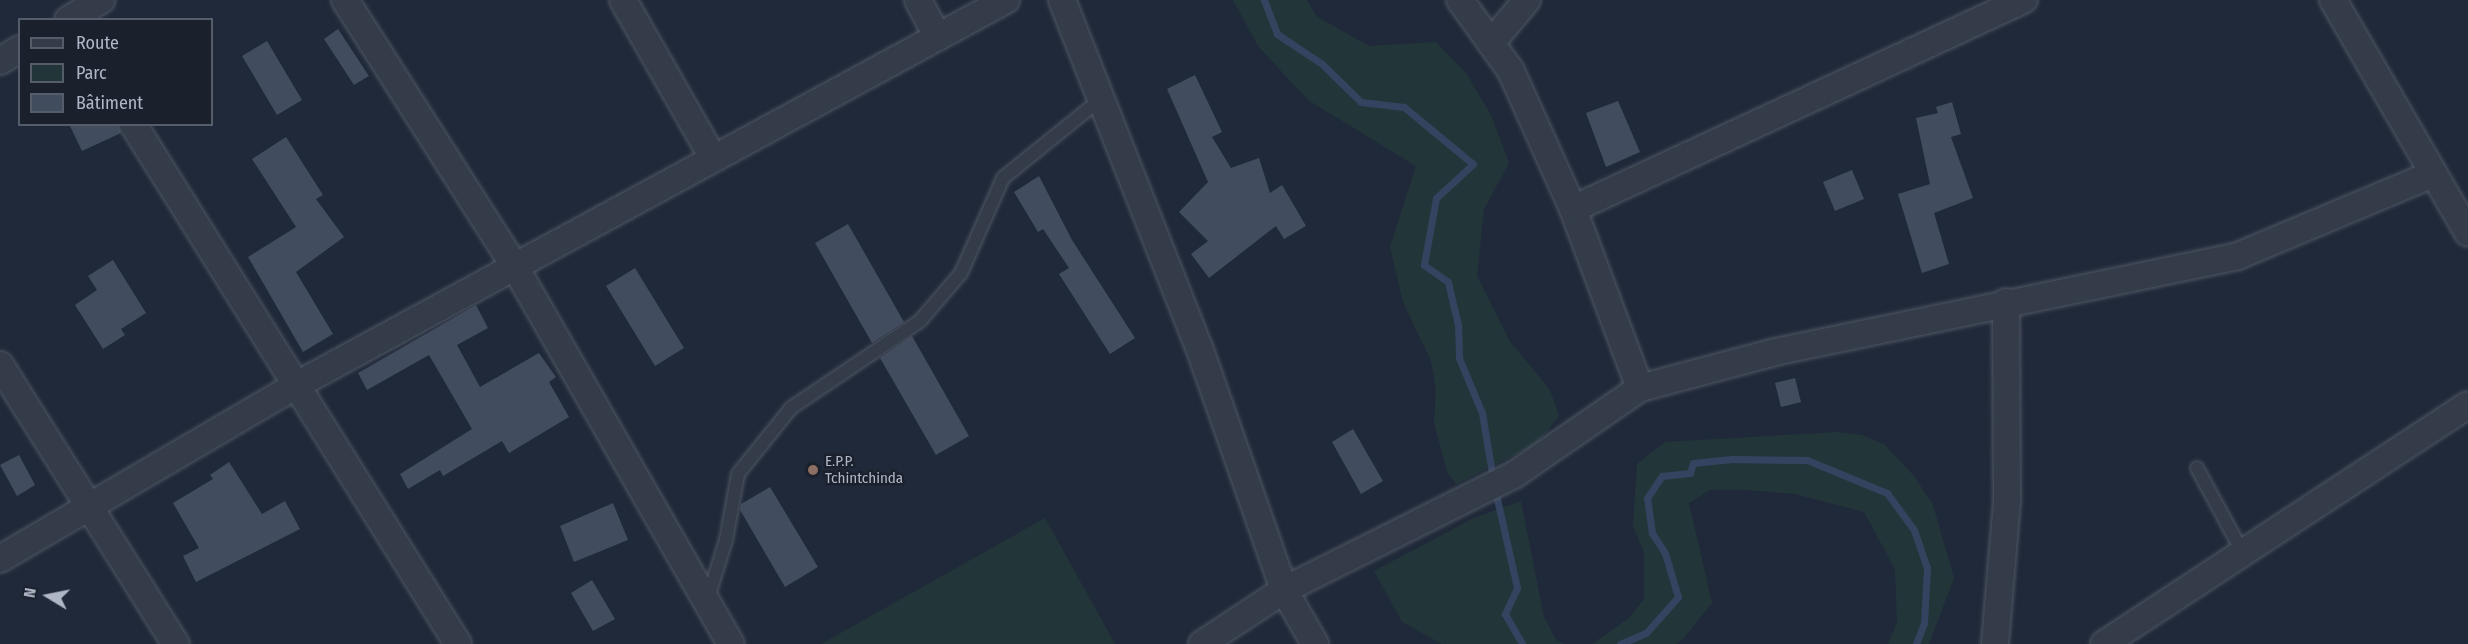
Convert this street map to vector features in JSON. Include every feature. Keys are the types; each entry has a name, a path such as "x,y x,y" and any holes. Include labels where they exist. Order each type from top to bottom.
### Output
{"street":[{"path":"57,0 67,18"},
{"path":"70,18 101,0"},
{"path":"345,0 515,267 731,644"},
{"path":"623,0 713,158"},
{"path":"918,0 936,34"},
{"path":"0,559 90,502 295,386 936,34 1006,0"},
{"path":"1062,0 1199,347 1284,590 1315,644"},
{"path":"1460,0 1511,71 1573,209 1640,388"},
{"path":"1491,43 1527,0"},
{"path":"1573,209 2024,0"},
{"path":"2333,0 2468,233"},
{"path":"0,61 18,50"},
{"path":"135,126 295,386 458,644"},
{"path":"1202,644 1284,590 1514,475 1640,388 1775,352 2238,255 2433,174"},
{"path":"1995,644 2007,500 2006,302"},
{"path":"0,365 90,502 176,644"},
{"path":"2104,644 2468,405"}],"lane":[{"path":"707,601 726,540 738,474 791,408 920,321 961,273 1003,178 1101,99"},
{"path":"2197,468 2243,553"}],"green space":[{"path":"1233,0 1307,0 1316,16 1369,46 1436,42 1466,73 1491,115 1509,163 1484,209 1477,276 1509,340 1550,390 1559,416 1537,444 1456,484 1447,472 1434,423 1436,390 1431,361 1403,302 1390,247 1416,166 1308,100 1258,46"},
{"path":"1837,432 1862,435 1885,445 1914,476 1933,505 1954,578 1929,644 1888,644 1897,622 1895,569 1864,512 1795,494 1710,490 1689,503 1712,603 1677,644 1592,644 1629,618 1644,599 1644,552 1633,526 1637,464 1665,442"},
{"path":"1521,501 1544,617 1556,640 1564,644 1442,644 1402,622 1374,571 1474,518"},
{"path":"1045,518 1115,644 821,644"}],"building":[{"path":"338,29 369,76 354,85 324,39"},
{"path":"267,41 302,100 277,115 242,56"},
{"path":"1195,75 1222,132 1212,137 1231,168 1259,158 1270,193 1282,185 1306,226 1284,239 1276,226 1209,278 1191,254 1208,241 1179,212 1208,182 1167,89"},
{"path":"1618,101 1640,152 1606,167 1586,113"},
{"path":"1952,102 1961,134 1951,137 1973,198 1934,213 1949,264 1922,273 1898,194 1930,184 1916,118 1938,113 1936,107"},
{"path":"70,126 119,126 121,133 82,151"},
{"path":"286,137 323,195 316,199 344,237 296,272 333,334 303,352 248,257 296,227 252,159"},
{"path":"1852,170 1864,199 1835,211 1823,182"},
{"path":"1039,176 1072,240 1135,338 1110,354 1059,274 1069,268 1043,229 1038,232 1014,192"},
{"path":"848,224 904,322 872,343 815,243"},
{"path":"113,260 146,313 121,329 125,335 103,349 75,305 97,290 88,276"},
{"path":"635,268 684,348 655,366 606,286"},
{"path":"476,305 488,328 457,345 480,387 539,353 556,377 549,382 569,417 509,453 502,441 443,476 440,470 408,489 400,474 472,429 429,355 367,390 358,373"},
{"path":"912,336 969,436 936,455 880,358"},
{"path":"1795,378 1801,402 1781,407 1775,383"},
{"path":"1353,429 1383,481 1361,494 1332,442"},
{"path":"19,455 35,485 17,496 0,465"},
{"path":"229,462 262,514 285,501 300,529 196,582 183,556 199,548 173,503 213,479 210,475"},
{"path":"770,487 818,567 785,587 740,510 741,504"},
{"path":"613,503 628,540 574,562 560,526"},
{"path":"592,580 615,619 593,631 571,593"}],"waterway":[{"path":"1264,0 1277,34 1322,64 1361,102 1404,107 1473,164 1436,198 1424,265 1448,282 1458,325 1459,358 1482,413 1493,479"},
{"path":"1620,644 1646,633 1678,597 1665,553 1652,533 1647,498 1662,476 1690,473 1693,463 1732,459 1807,460 1887,493 1914,530 1927,568 1924,623 1916,644"},
{"path":"1495,490 1517,588 1505,614 1522,644"}],"place":[{"name":"E.P.P. Tchintchinda","path":"813,470"}]}
